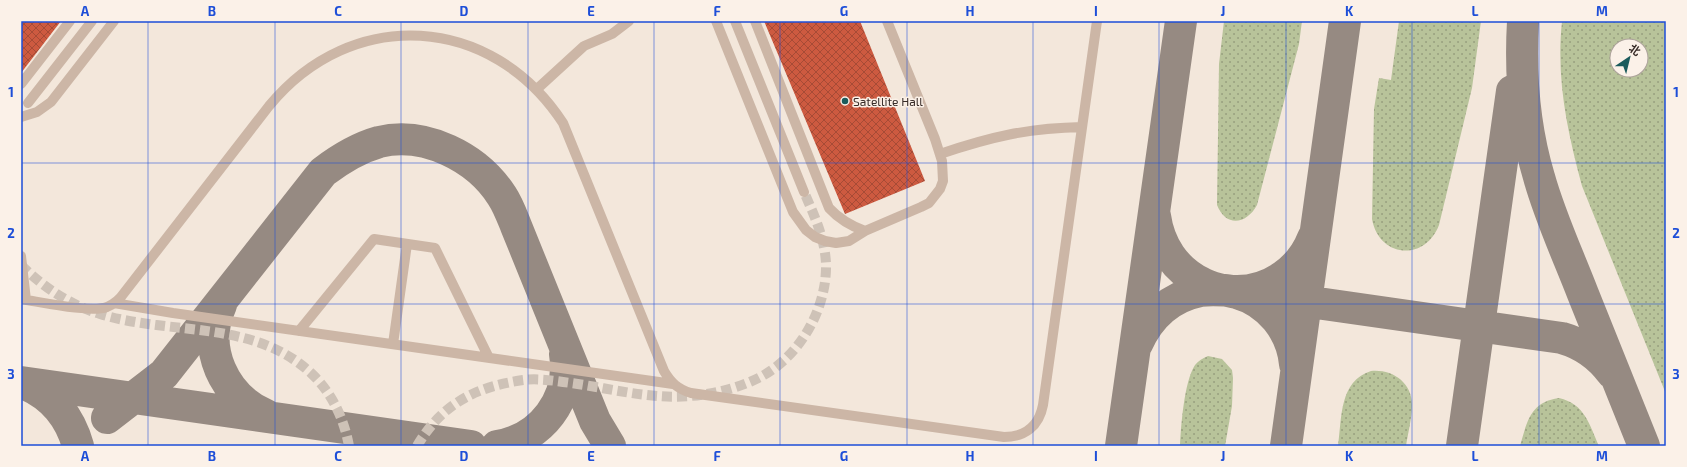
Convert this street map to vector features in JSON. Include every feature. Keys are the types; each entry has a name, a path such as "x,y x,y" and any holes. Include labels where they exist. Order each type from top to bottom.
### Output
{"lane":[{"path":"21,84 70,21"},
{"path":"28,103 92,21"},
{"path":"21,117 37,112 51,102 114,21"},
{"path":"537,89 584,46 612,34 629,21"},
{"path":"716,21 793,212 806,230 825,241 836,243 849,241 866,231 920,207 934,197 943,181 940,154 887,21"},
{"path":"735,21 804,192"},
{"path":"755,21 830,208 836,216 845,222 866,231"},
{"path":"21,256 24,299 88,308 103,308 114,303 124,293 278,95 300,74 333,53 349,46 398,35 432,37 466,44 484,52 520,74 537,89 551,105 563,123 664,371 673,384 679,389 691,393 1012,437 1026,433 1037,422 1043,405 1097,21"},
{"path":"940,154 974,142 1018,132 1082,127"},
{"path":"299,331 374,239 436,248 488,358"},
{"path":"393,344 407,244"},
{"path":"114,303 173,313 673,384"}],"green space":[{"path":"1224,21 1302,21 1299,44 1257,205 1248,216 1237,221 1226,217 1217,205 1219,64"},
{"path":"1399,21 1481,21 1472,88 1439,225 1432,237 1424,245 1413,250 1393,248 1383,242 1376,232 1372,219 1374,109 1379,78 1391,80"},
{"path":"1562,21 1666,21 1666,394 1582,186 1567,124 1560,63"},
{"path":"1208,356 1222,359 1232,370 1232,406 1225,446 1180,446 1181,427 1188,382 1195,365"},
{"path":"1371,371 1386,372 1393,375 1405,384 1409,390 1412,410 1406,446 1338,446 1344,402 1348,392 1353,383 1361,376"},
{"path":"1559,398 1575,405 1585,416 1599,446 1520,446 1531,414 1549,400"}],"building":[{"path":"21,21 61,21 21,73"},
{"name":"Satellite Hall","path":"764,21 860,21 925,181 845,214"}],"taxiway":[{"path":"1121,446 1181,21"},
{"path":"1286,446 1345,21"},
{"path":"1523,21 1522,61 1524,100 1530,139 1543,192 1644,446"},
{"path":"1462,446 1512,91"},
{"path":"107,418 164,374 323,172 350,154 371,144 396,140 414,140 432,144 448,150 464,159 479,170 502,196 511,214 595,421 610,446"},
{"path":"1155,216 1160,237 1176,264 1192,278 1206,285 1249,297 1269,311 1284,329 1293,352 1295,364"},
{"path":"1137,344 1154,317 1170,303 1179,298 1200,291 1237,291 1262,287 1283,276 1293,268 1308,249 1313,238"},
{"path":"1226,290 1562,338 1577,343 1590,351 1602,361 1612,373"},
{"path":"221,305 215,321 214,338 215,354 220,369 228,384 238,396 251,407 266,415"},
{"path":"497,446 513,442 527,435 540,426 550,414 558,401 564,386 566,371 565,354"},
{"path":"21,382 471,446"},
{"path":"27,385 37,390 60,409 75,436 78,446"}],"tunnel":[{"path":"417,446 437,419 461,400 490,387 506,383 529,379 541,380 671,397 712,393 740,386 764,375 778,366 801,342 810,327 817,312 825,280 826,264 824,245 812,209 804,192"},
{"path":"21,265 48,288 78,306 100,314 127,321 238,337 265,345 289,357 312,374 326,389 340,416 349,446"}],"place":[{"name":"Satellite Hall","path":"845,101"}]}
